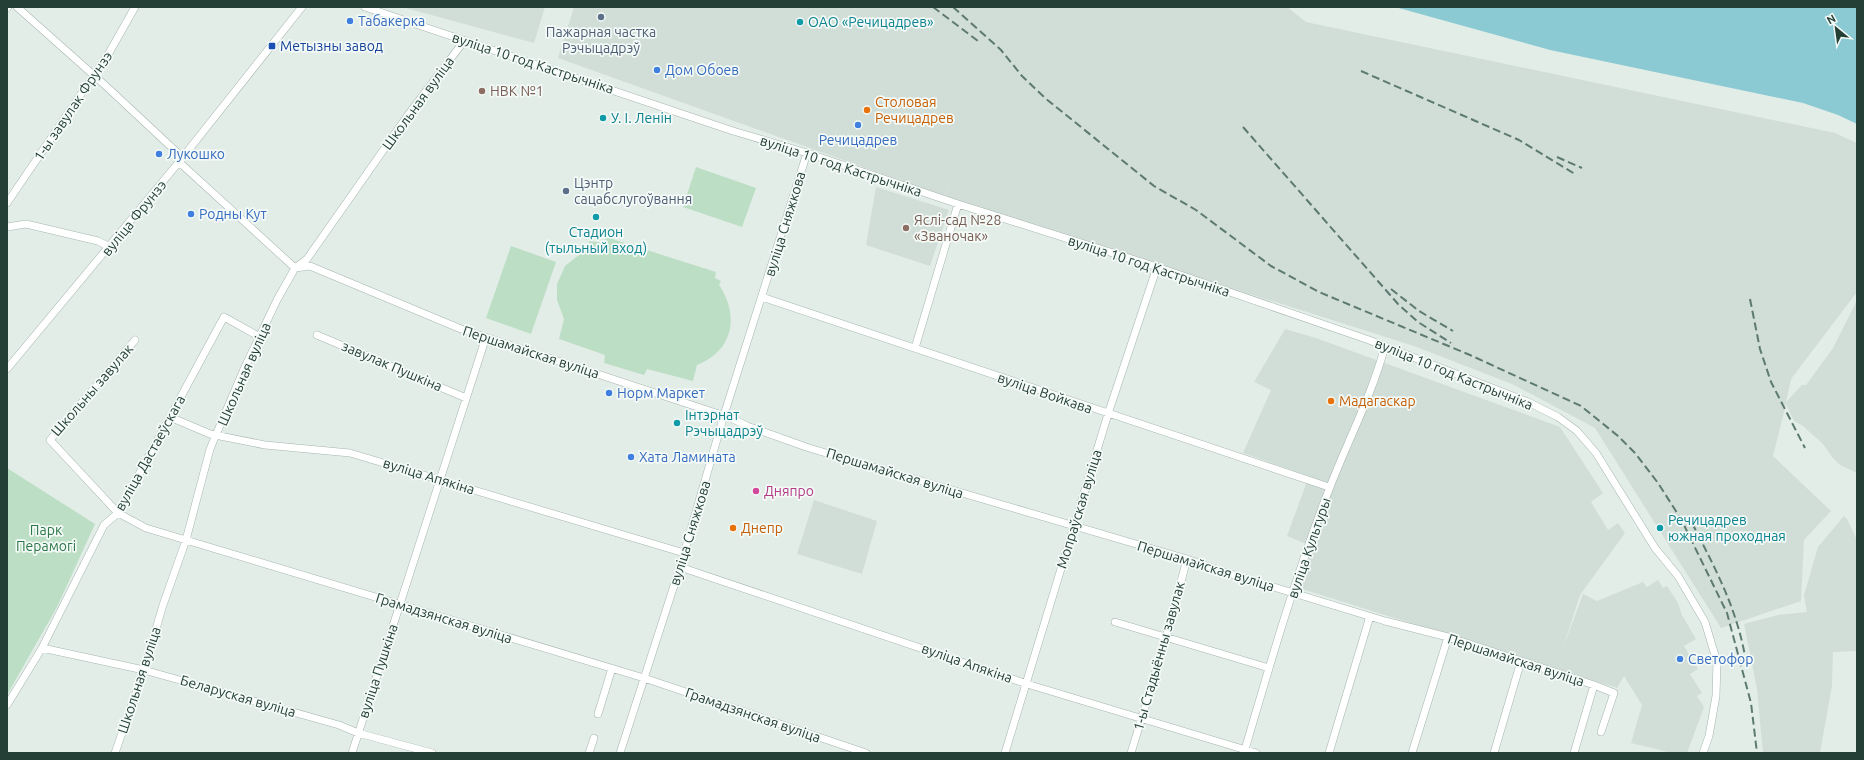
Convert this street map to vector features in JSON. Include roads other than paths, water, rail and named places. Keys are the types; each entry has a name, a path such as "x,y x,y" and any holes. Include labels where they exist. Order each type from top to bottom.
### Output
{"street":[{"path":"17,7 94,75 295,268"},
{"name":"1-ы завулак Фрунзэ","path":"7,204 94,75 135,7"},
{"name":"вуліца Фрунзэ","path":"7,369 181,160 302,7"},
{"name":"вуліца 10 год Кастрычніка","path":"365,7 733,131 807,153 958,204 1158,267 1385,346 1547,411 1577,431 1596,453 1655,548 1678,576 1705,622 1717,662 1717,682 1709,736 1703,753"},
{"name":"Школьная вуліца","path":"115,753 144,670 163,605 186,540 210,449 260,336 295,268 307,259 408,115 464,41"},
{"name":"вуліца Сняжкова","path":"620,753 680,567 724,415 807,153"},
{"path":"915,348 958,204"},
{"path":"7,227 26,224 98,241 110,247"},
{"name":"Першамайская вуліца","path":"295,268 310,266 486,338 724,415 747,426 809,448 1073,527 1187,559 1218,570 1370,616 1448,637 1594,685 1614,693 1601,732"},
{"name":"Мопраўская вуліца","path":"1005,753 1108,414 1158,267"},
{"name":"вуліца Войкава","path":"762,297 1330,487"},
{"name":"вуліца Дастаеўскага","path":"7,705 42,648 104,525 118,513 224,317 260,336"},
{"name":"завулак Пушкіна","path":"317,335 466,398"},
{"name":"вуліца Пушкіна","path":"352,753 486,338"},
{"name":"Школьны завулак","path":"50,440 135,340"},
{"name":"вуліца Культуры","path":"1244,751 1293,592 1330,487 1378,374 1385,346"},
{"name":"вуліца Апякіна","path":"170,417 216,435 266,445 350,453 684,553"},
{"name":"Грамадзянская вуліца","path":"50,440 118,513 146,528 612,668 866,753"},
{"name":"1-ы Стадыённы завулак","path":"1131,753 1166,638 1187,559"},
{"name":"вуліца Апякіна","path":"680,567 1027,684 1244,751 1256,753"},
{"path":"1329,753 1370,616"},
{"path":"1115,622 1269,668"},
{"path":"1412,753 1448,637"},
{"name":"Беларуская вуліца","path":"42,648 144,670 339,725 358,734 432,753"},
{"path":"1494,753 1521,661"},
{"path":"598,714 612,668"},
{"path":"1574,753 1594,685"},
{"path":"589,753 594,738"}],"water":[{"path":"1395,7 1857,7 1857,124 1838,115 1803,103 1550,50"}],"railway":[{"path":"933,7 978,41"},
{"path":"953,7 1001,50 1022,76 1045,98 1154,186 1196,210 1271,266 1319,292 1470,355 1581,406 1618,436 1635,453 1658,483 1681,519 1727,613 1751,703 1757,753"},
{"path":"1361,71 1519,140 1575,174"},
{"path":"1243,127 1398,304 1418,322 1451,343"},
{"path":"1557,157 1582,168"},
{"path":"1391,289 1419,311 1453,331"},
{"path":"1750,299 1760,349 1771,382 1805,448"},
{"path":"1692,523 1733,610 1739,629 1747,668"}],"place":[{"name":"Пажарная частка Рэчыцадрэў","path":"601,17"},
{"name":"Табакерка","path":"350,21"},
{"name":"ОАО «Речицадрев»","path":"800,22"},
{"name":"Метызны завод","path":"272,46"},
{"name":"Дом Обоев","path":"657,70"},
{"name":"НВК №1","path":"482,91"},
{"name":"Столовая Речицадрев","path":"867,110"},
{"name":"У. І. Ленін","path":"603,118"},
{"name":"Речицадрев","path":"858,125"},
{"name":"Лукошко","path":"159,154"},
{"name":"Цэнтр сацабслугоўвання","path":"566,191"},
{"name":"Родны Кут","path":"191,214"},
{"name":"Стадион (тыльный вход)","path":"596,217"},
{"name":"Яслі-сад №28 «Званочак»","path":"906,228"},
{"name":"Норм Маркет","path":"609,393"},
{"name":"Мадагаскар","path":"1331,401"},
{"name":"Інтэрнат Рэчыцадрэў","path":"677,423"},
{"name":"Хата Ламината","path":"631,457"},
{"name":"Дняпро","path":"756,491"},
{"name":"Днепр","path":"733,528"},
{"name":"Речицадрев южная проходная","path":"1660,528"},
{"name":"Светофор","path":"1680,659"}],"park label":[{"name":"Парк Перамогі","path":"46,538"}]}
